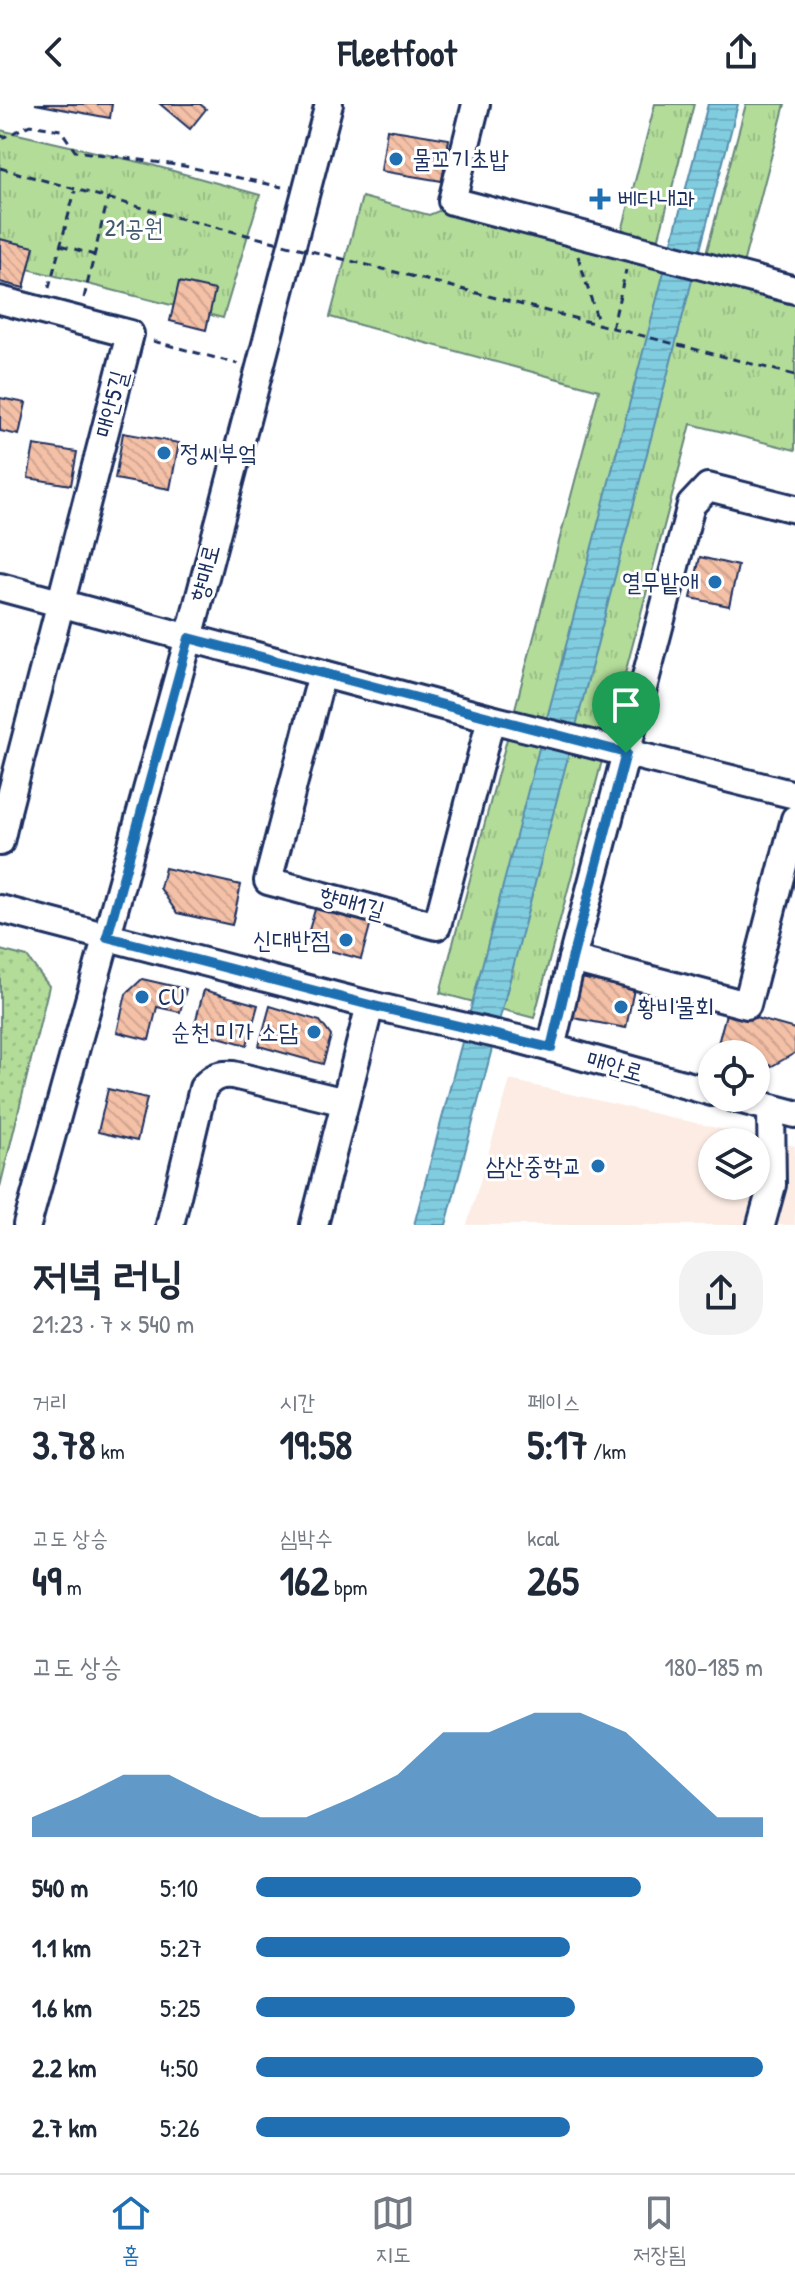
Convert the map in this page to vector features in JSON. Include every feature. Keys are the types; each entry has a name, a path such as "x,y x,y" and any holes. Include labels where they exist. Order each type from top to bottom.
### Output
{"street":[{"name":"향매로","path":"27,1225 189,638 257,369 329,104"},
{"path":"476,104 452,201 795,290"},
{"path":"0,300 130,334"},
{"name":"매안5길","path":"0,842 3,810 130,334"},
{"path":"551,1048 691,505 708,487 795,509"},
{"path":"0,587 491,719 795,795"},
{"name":"향매1길","path":"322,674 268,881 437,926 491,719"},
{"path":"572,959 747,1005 795,819"},
{"path":"0,909 370,1005 314,1225"},
{"name":"매안로","path":"370,1005 518,1039 698,1088"},
{"path":"170,1225 203,1088 211,1079 220,1074 233,1075 345,1102"},
{"path":"761,1225 784,1188 783,1111"}],"path":[{"path":"0,135 4,137 30,125 61,130 75,151 184,166 276,187 306,188"},
{"path":"0,168 175,217 795,375"},
{"path":"43,311 76,190"},
{"path":"79,321 108,198"},
{"path":"571,233 599,325"},
{"path":"61,245 94,255"},
{"path":"612,329 633,249"},
{"path":"130,334 257,369"}],"shaded area":[{"name":"삼산중학교","path":"510,1080 717,1128 698,1128 698,1200 770,1200 770,1140 795,1146 795,1225 467,1225"}],"green space":[{"path":"655,104 694,104 657,245 621,235"},
{"path":"746,104 785,104 743,264 706,254"},
{"name":"21공원","path":"0,130 148,164 260,195 223,318 0,262"},
{"path":"362,197 429,215 441,210 795,305 795,450 691,424 534,1018 440,993 599,390 330,317"},
{"path":"0,950 27,957 49,986 0,1187"}],"water":[{"path":"708,104 738,104 446,1225 414,1225"}],"building":[{"path":"35,104 112,104 110,118"},
{"path":"160,104 200,104 206,109 190,129"},
{"path":"387,129 449,139 442,181 381,171"},
{"path":"0,239 34,247 24,288 0,282"},
{"path":"179,282 215,290 206,330 170,321"},
{"path":"0,398 26,403 19,435 0,431"},
{"path":"123,433 179,443 170,489 115,479"},
{"path":"34,445 77,452 71,485 28,478"},
{"path":"700,557 738,566 729,606 691,598"},
{"path":"165,868 241,885 232,925 177,913 160,888"},
{"path":"316,906 371,922 361,959 305,944"},
{"path":"576,977 634,989 626,1028 568,1017"},
{"path":"142,979 186,989 180,1012 157,1007 149,1040 117,1032 126,994"},
{"path":"204,990 258,1005 247,1045 193,1030"},
{"path":"270,1006 320,1021 331,1036 323,1064 259,1046"},
{"path":"727,1010 795,1029 795,1053 772,1066 770,1040 719,1040"},
{"path":"108,1089 147,1098 137,1141 98,1132"}],"place":[{"name":"물꼬기초밥","path":"396,159"},
{"name":"베다내과","path":"600,199"},
{"name":"정씨부엌","path":"164,453"},
{"name":"열무밭애","path":"715,582"},
{"name":"신대반점","path":"346,940"},
{"name":"CU","path":"142,997"},
{"name":"황비물회","path":"621,1007"},
{"name":"순천 미가 소담","path":"314,1032"},
{"name":"삼산중학교","path":"598,1166"}],"route":[{"path":"189,638 626,753 551,1048 107,937 189,638"}]}
